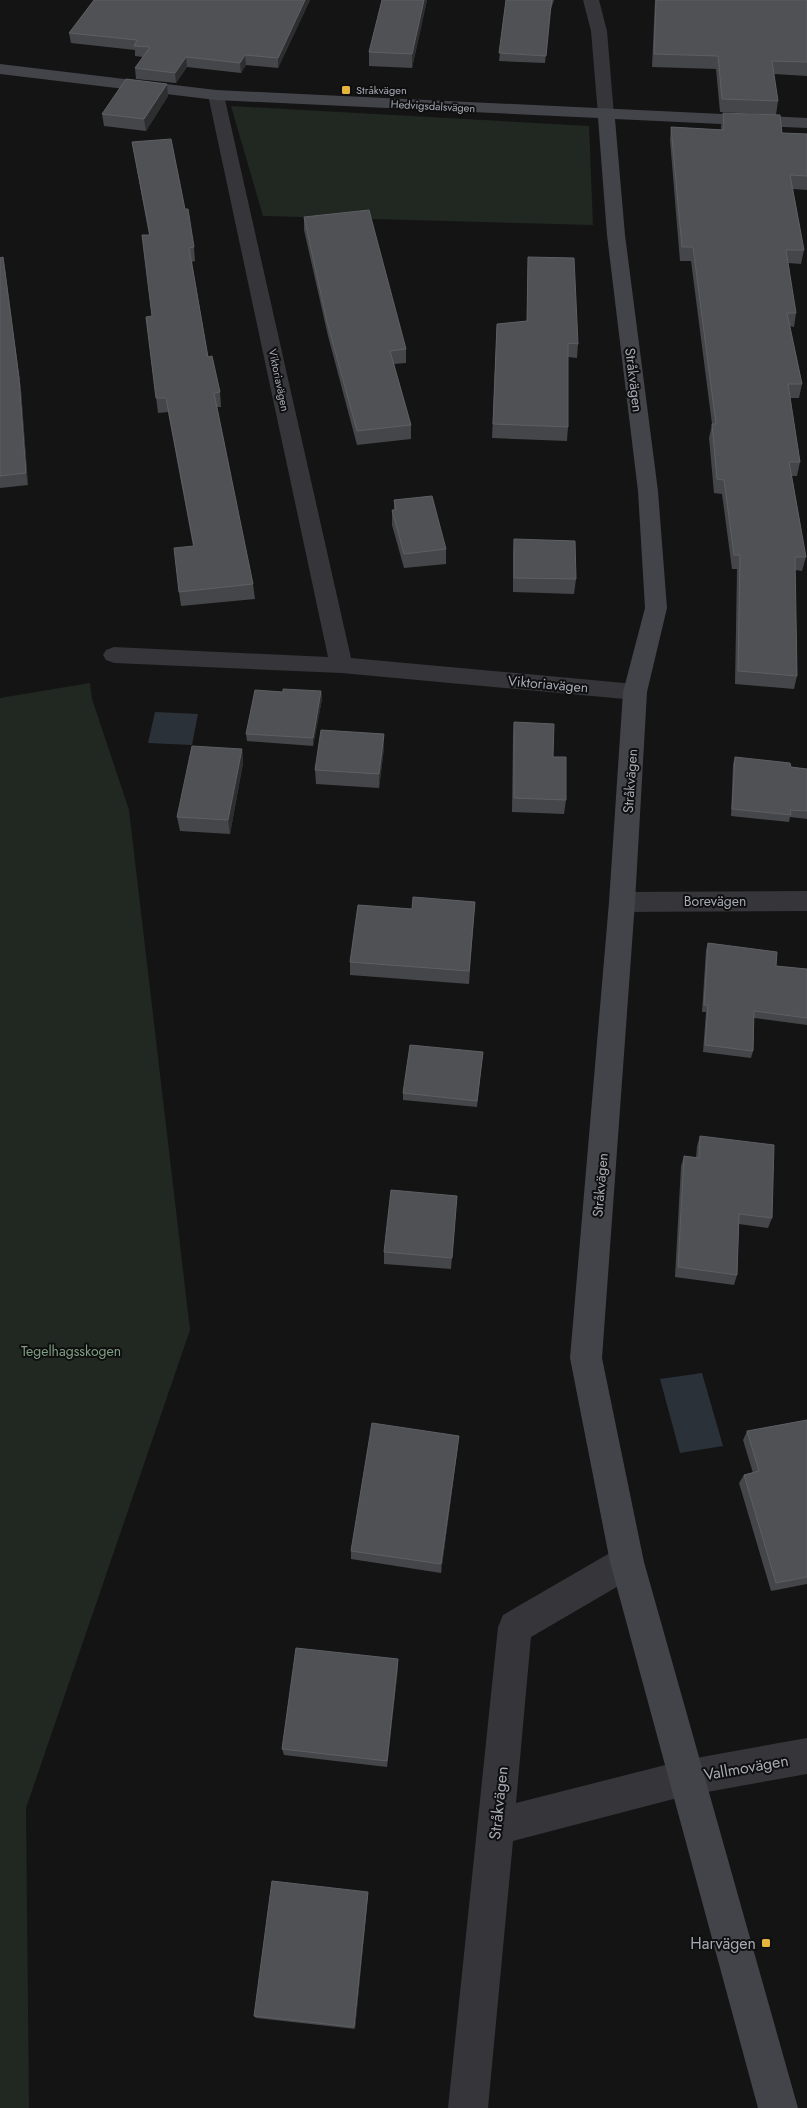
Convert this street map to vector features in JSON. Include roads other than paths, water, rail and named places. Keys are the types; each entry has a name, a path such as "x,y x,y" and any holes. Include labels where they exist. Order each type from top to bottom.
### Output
{"street":[{"name":"Stråkvägen","path":"591,0 599,31 616,235 648,491 656,608 635,692 622,902 586,1358 628,1562 778,2108"},
{"name":"Hedvigsdalsvägen","path":"0,70 216,95 606,115 807,123"},
{"name":"Viktoriavägen","path":"216,95 341,665"},
{"name":"Viktoriavägen","path":"114,654 341,665 635,692"},
{"name":"Borevägen","path":"622,902 807,901"},
{"name":"Stråkvägen","path":"468,2108 515,1627 628,1562"},
{"name":"Vallmovägen","path":"495,1827 686,1778 807,1756"}],"place":[{"name":"Stråkvägen","path":"346,90"},
{"name":"Harvägen","path":"766,1943"}],"park label":[{"name":"Tegelhagsskogen","path":"71,1351"}]}
